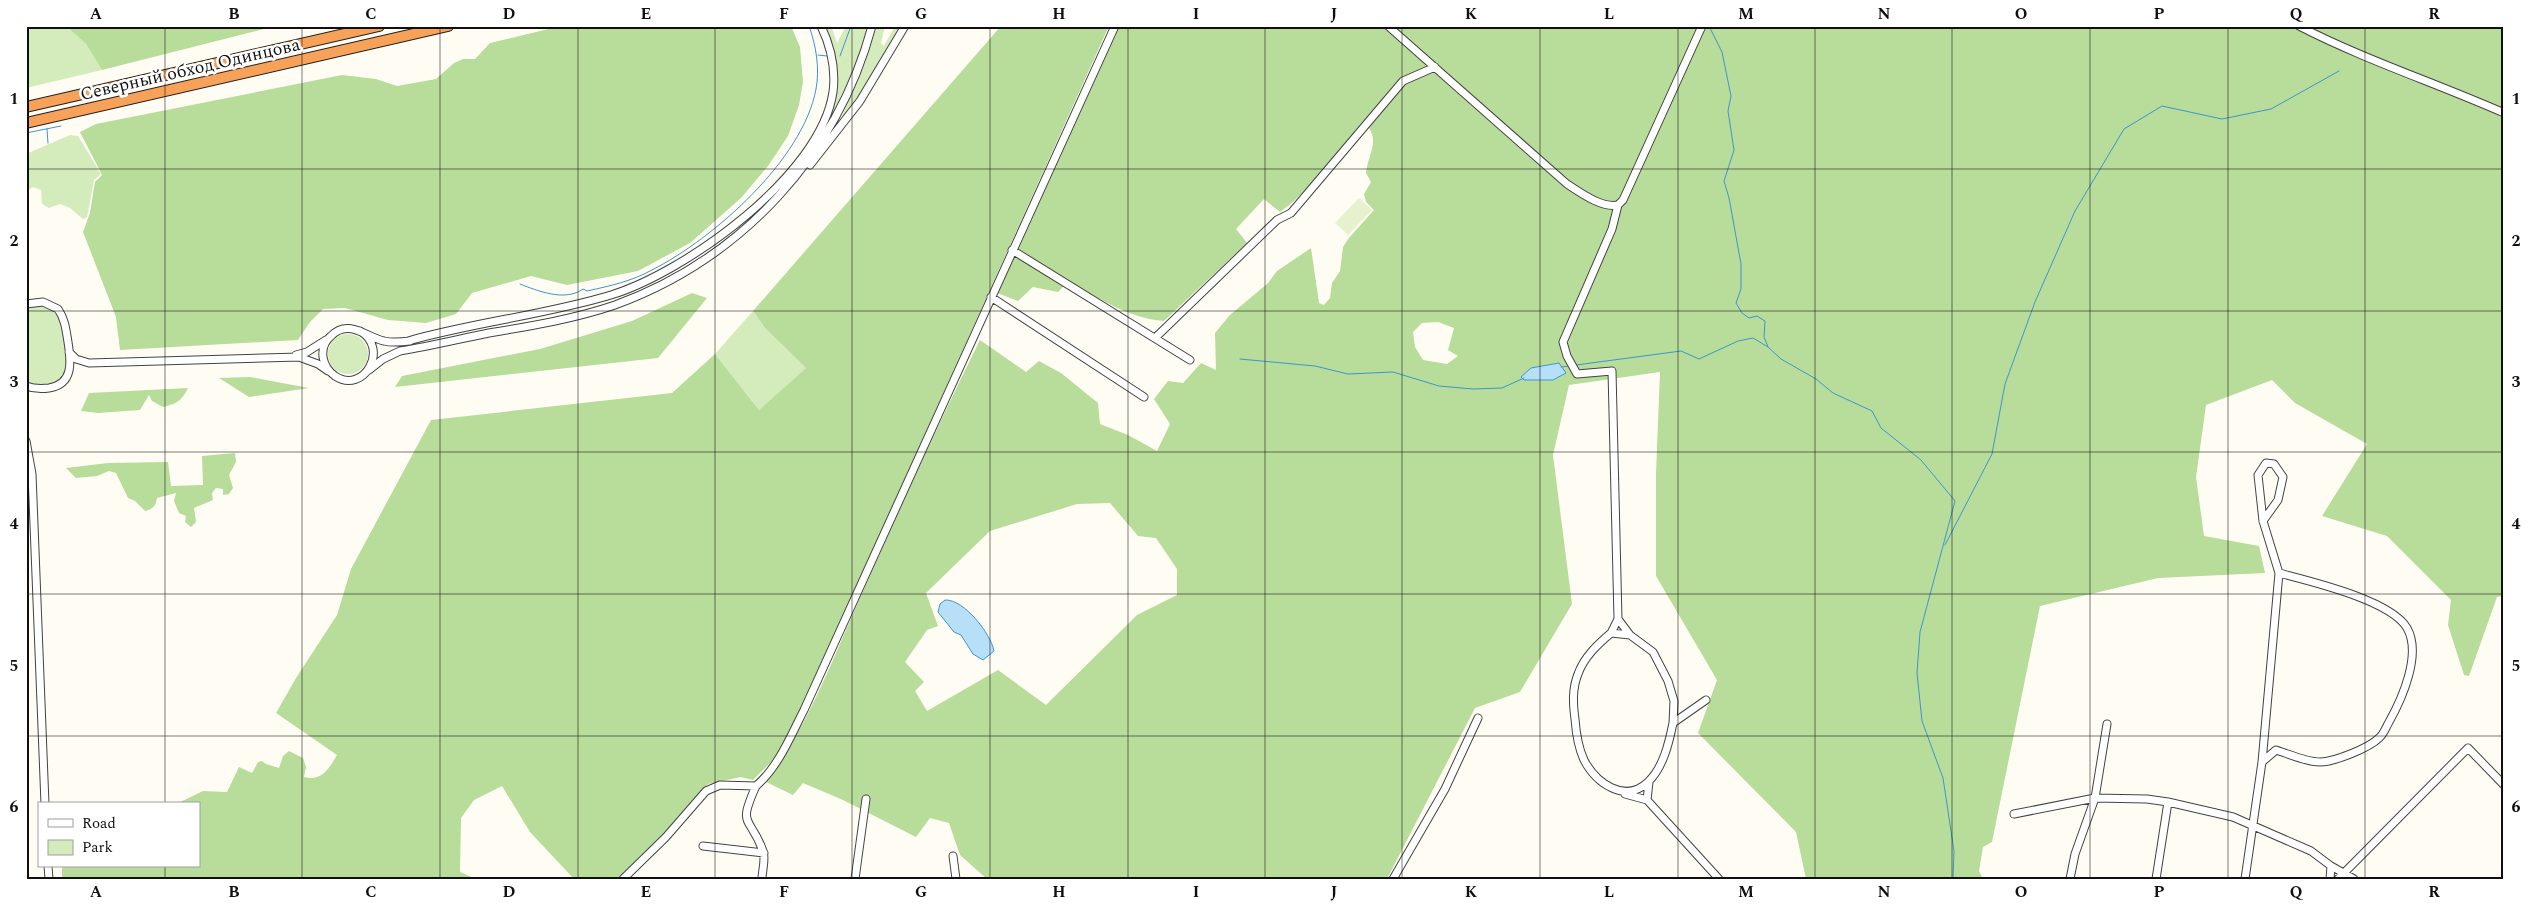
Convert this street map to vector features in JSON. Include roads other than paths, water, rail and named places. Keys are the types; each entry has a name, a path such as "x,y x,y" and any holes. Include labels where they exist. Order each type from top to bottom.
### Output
{"highway":[{"name":"Северный обход Одинцова","path":"26,107 379,26"},
{"name":"Северный обход Одинцова","path":"26,123 448,26"}],"street":[{"path":"408,341 612,295 677,266 722,236 752,211 780,182 808,147 821,127 833,94 834,76 828,42 821,26"},
{"path":"786,190 812,156 840,111 860,66 872,26"},
{"path":"281,356 308,359 342,379 355,379 383,359 400,351 564,319 614,305 670,280 718,251 762,215 815,160 860,101 905,26"},
{"path":"762,879 764,853 745,818 745,809 756,786 781,756 804,710 1115,26"},
{"path":"1388,26 1567,184 1610,206 1618,205"},
{"path":"1702,26 1623,200 1618,205 1612,229 1563,342 1567,356 1577,374 1612,370 1618,619 1611,633 1593,648 1578,673 1572,700 1577,736 1585,760 1602,783 1621,793 1647,800 1719,879"},
{"path":"2299,26 2339,47 2450,89 2504,113"},
{"path":"1155,338 1277,220 1291,213 1403,81 1435,67"},
{"path":"1012,250 1190,360"},
{"path":"991,297 1144,397"},
{"path":"26,304 43,302 58,308 65,323 70,352 69,374"},
{"path":"29,389 55,387 61,384 80,365 89,363 281,356 307,352 322,344 332,335 347,328 360,331 382,341 470,337"},
{"path":"360,331 369,338 374,350 374,359 369,370"},
{"path":"332,335 324,345 323,358 328,369 334,375"},
{"path":"70,352 76,358 89,363"},
{"path":"26,441 32,474 45,802"},
{"path":"2246,879 2262,762 2279,573 2263,521 2258,475 2266,463 2274,464 2283,477 2278,500 2263,521"},
{"path":"2262,762 2276,750 2320,762 2363,749 2380,738 2407,685 2410,661 2411,646 2407,628 2384,609 2338,589 2279,573"},
{"path":"1618,619 1630,635 1653,652 1668,681 1674,701 1673,723 1668,745 1649,782 1647,800"},
{"path":"1611,633 1630,635"},
{"path":"1673,723 1689,710 1706,700"},
{"path":"1674,701 1689,710"},
{"path":"1393,879 1444,789 1478,718"},
{"path":"2070,879 2075,854 2095,798 2107,724"},
{"path":"2341,876 2468,748 2504,785"},
{"path":"1621,793 1631,792 1649,782"},
{"path":"624,879 666,837 706,791 720,785 756,786"},
{"path":"2014,814 2095,798 2146,799 2168,802 2233,817 2311,851 2341,876 2354,879"},
{"path":"855,879 866,799"},
{"path":"2156,879 2168,802"},
{"path":"703,846 764,853"},
{"path":"953,856 956,879"},
{"path":"2330,879 2331,866"}],"water":[{"path":"1559,363 1566,373 1553,380 1524,380 1521,377 1531,368"},
{"path":"945,600 952,601 968,611 988,636 994,651 983,660 973,654 961,635 954,632 938,612 940,604"}],"waterway":[{"path":"520,284 543,292 568,295 583,289 587,291 621,283 644,274 676,256 702,239 727,218 774,169 793,143 808,116 816,89 818,73 814,41 809,26"},
{"path":"840,56 851,26"},
{"path":"1709,26 1722,52 1731,96 1728,111 1734,150 1724,181 1741,264 1741,289 1736,303 1742,313 1749,318 1757,316 1765,321 1764,337 1768,347 1781,359 1816,379 1833,393 1872,411 1881,428 1921,460 1955,501 1920,632 1917,673 1922,721 1943,778 1954,851 1953,879"},
{"path":"818,55 827,56"},
{"path":"1945,545 1992,454 2005,384 2035,302 2075,211 2124,129 2162,106 2222,119 2271,109 2339,71"},
{"path":"26,133 61,126"},
{"path":"47,129 48,143"},
{"path":"1576,365 1681,351 1699,359 1738,341 1753,338 1768,347"},
{"path":"1240,359 1315,366 1348,374 1393,372 1439,386 1473,389 1502,388 1524,378"},
{"path":"1561,367 1570,366"}]}
